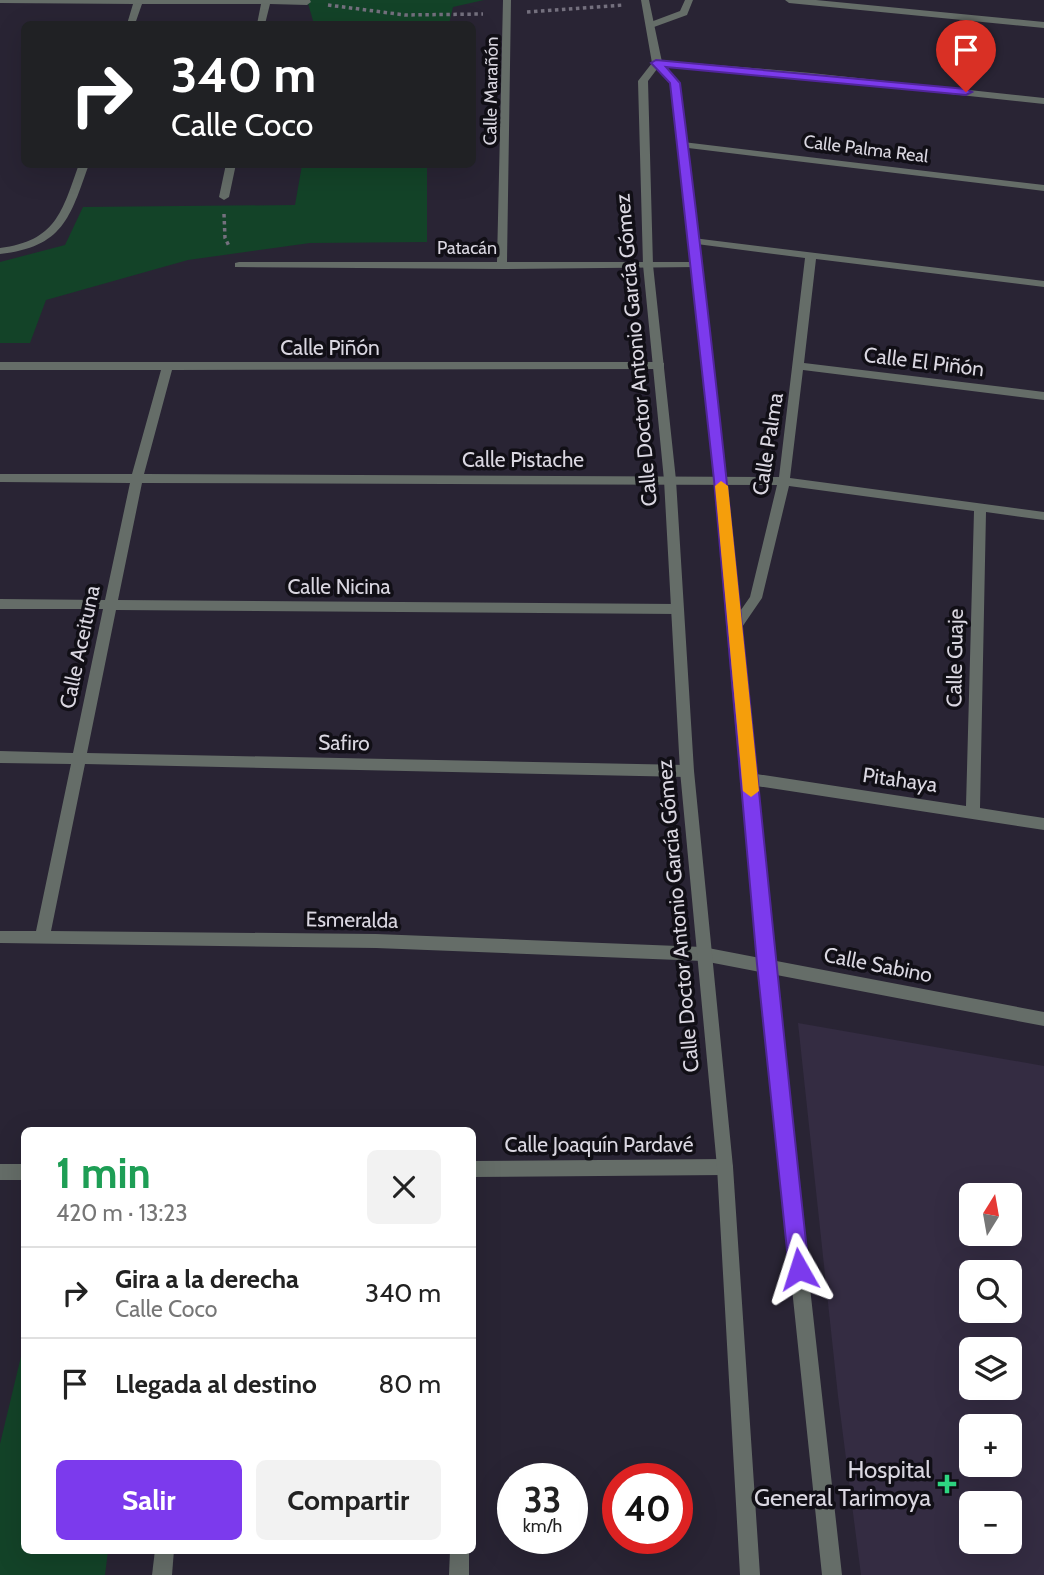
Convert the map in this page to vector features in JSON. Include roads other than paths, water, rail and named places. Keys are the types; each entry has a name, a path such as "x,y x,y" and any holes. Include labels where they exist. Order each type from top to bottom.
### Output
{"street":[{"path":"0,0 307,2"},
{"name":"Calle Marañón","path":"502,266 507,0"},
{"path":"645,0 656,63 675,83 683,145 721,480 766,964 832,1575"},
{"path":"651,26 684,13 688,0"},
{"path":"789,0 1044,25"},
{"path":"132,21 139,1"},
{"path":"262,21 266,1"},
{"path":"656,63 811,76 1044,101"},
{"name":"Calle Doctor Antonio García Gómez","path":"656,63 643,82 648,265 670,480 687,771 725,1167 750,1575"},
{"name":"Calle Palma Real","path":"683,145 1044,188"},
{"path":"0,251 24,250 42,242 55,230 82,168"},
{"path":"224,197 230,168"},
{"path":"693,241 1044,284"},
{"name":"Calle Palma","path":"733,630 756,598 784,481 811,255"},
{"name":"Patacán","path":"239,265 695,265"},
{"name":"Calle Piñón","path":"0,366 660,366"},
{"name":"Calle El Piñón","path":"799,366 1044,396"},
{"name":"Calle Aceituna","path":"42,937 137,478 167,368"},
{"name":"Calle Pistache","path":"0,478 784,481 1044,516"},
{"name":"Calle Guaje","path":"973,812 979,506"},
{"name":"Calle Nicina","path":"0,604 677,609"},
{"name":"Safiro","path":"0,757 687,771"},
{"name":"Pitahaya","path":"750,779 1044,824"},
{"name":"Esmeralda","path":"0,937 376,941 703,954"},
{"name":"Calle Sabino","path":"703,954 1044,1019"},
{"name":"Calle Joaquín Pardavé","path":"476,1169 725,1167"},
{"path":"0,1172 21,1172"},
{"path":"162,1575 165,1554"},
{"path":"459,1575 460,1554"}],"place":[{"name":"Hospital General Tarimoya","path":"947,1484"}]}
